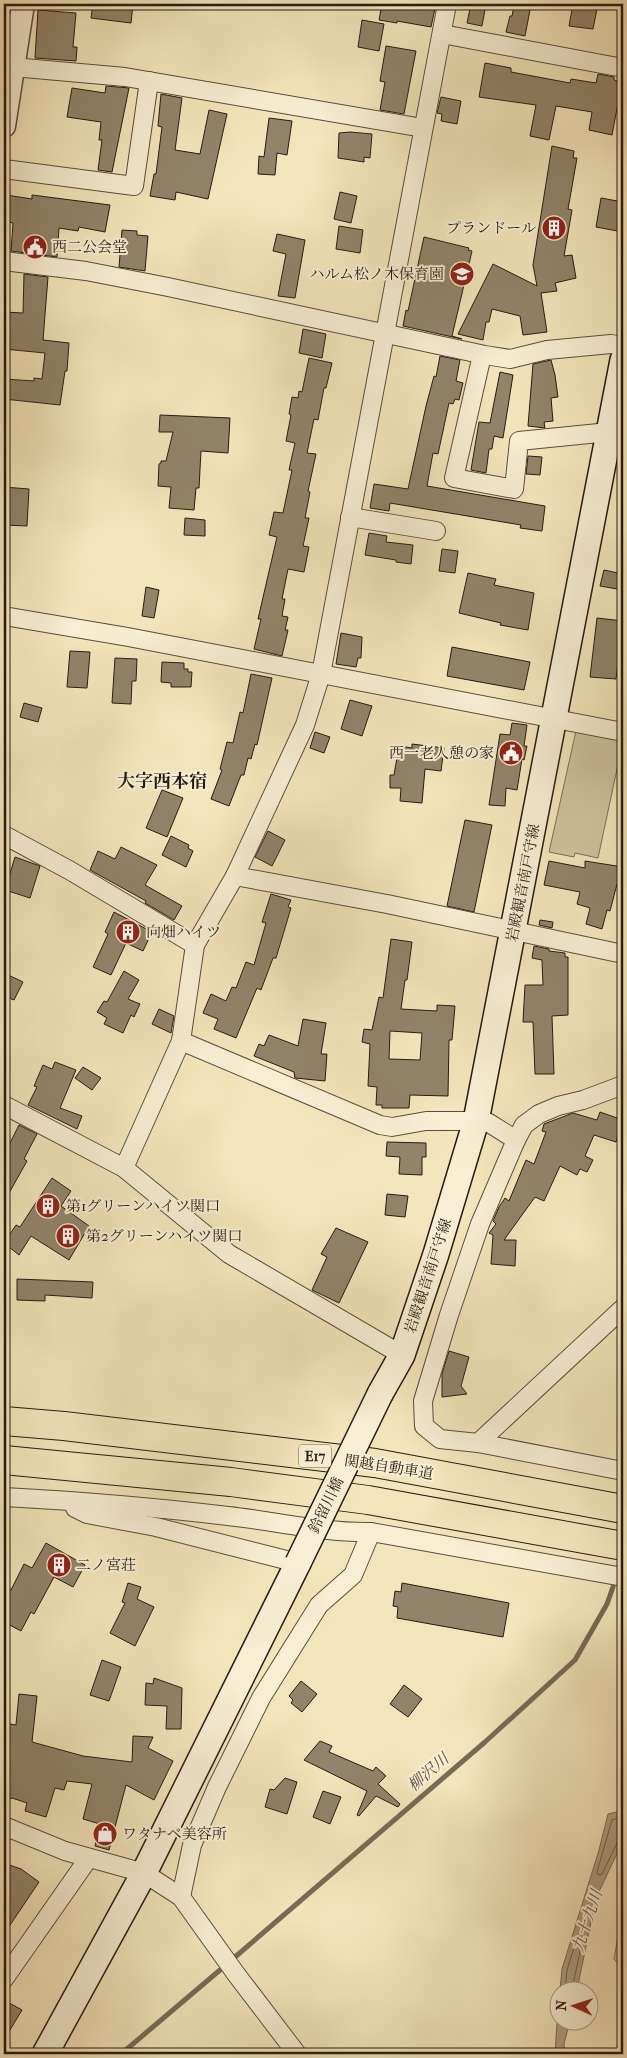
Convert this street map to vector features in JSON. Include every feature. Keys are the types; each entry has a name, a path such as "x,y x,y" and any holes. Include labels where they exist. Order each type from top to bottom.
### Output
{"highway":[{"name":"関越自動車道","path":"4,1420 375,1463 623,1508"},
{"path":"4,1460 231,1482 368,1500 623,1546"}],"main road":[{"name":"岩殿観音南戸守線","path":"380,1394 402,1355 436,1254 476,1121 623,360"},
{"name":"鈴留川橋","path":"45,2054 144,1873 380,1394"}],"street":[{"path":"4,126 14,67 11,35 23,4"},
{"path":"124,1168 181,1041 195,945 235,876 305,725 321,674 447,4"},
{"path":"442,34 623,68"},
{"path":"14,67 125,77 423,128"},
{"path":"4,169 134,186 148,82"},
{"path":"4,261 86,271 384,332 482,355 510,359 548,350 611,344 623,346"},
{"path":"482,355 454,478 514,489 519,440 609,432"},
{"path":"350,517 436,530"},
{"path":"4,616 623,732"},
{"path":"4,835 69,870 195,945"},
{"path":"235,876 514,929 623,954"},
{"path":"181,1041 380,1125 392,1128 426,1121 476,1121 490,1123 516,1140"},
{"path":"623,1086 583,1100 558,1106 539,1114 524,1125 480,1224 449,1315 423,1401 424,1426 440,1439 478,1443 623,1471"},
{"path":"4,1105 124,1168 229,1254 402,1355"},
{"path":"478,1443 623,1308"},
{"path":"4,1497 59,1500 228,1516 349,1532 371,1532 623,1577"},
{"path":"59,1500 87,1514 156,1527 298,1562"},
{"path":"181,1897 192,1845 217,1787 261,1698 319,1605 353,1575 371,1532"},
{"path":"4,1826 88,1859 144,1873 181,1897 236,1974 297,2054"},
{"path":"4,1979 88,1859"}],"shaded area":[{"path":"576,731 623,741 598,858 575,853 574,857 549,852"},
{"path":"623,1908 623,1970 614,1959"}],"water":[{"name":"九十九川","path":"623,1808 623,1841 596,1898 579,1980 561,1980 562,1969 599,1850 608,1814 621,1811"},
{"path":"557,2030 568,2030 564,2044 565,2054 555,2054"}],"building":[{"path":"93,4 133,4 131,23 91,18"},
{"path":"382,4 436,4 431,27 379,20"},
{"path":"471,4 486,4 482,26 467,23"},
{"path":"573,4 598,4 593,29 569,26"},
{"path":"514,6 530,10 525,36 506,32"},
{"path":"38,10 76,13 73,47 77,47 76,61 35,58"},
{"path":"362,20 384,24 379,51 358,47"},
{"path":"386,46 416,51 404,114 380,110 385,82 380,81"},
{"path":"485,63 511,68 511,72 570,83 571,79 596,83 598,74 614,77 614,80 622,82 612,135 589,130 592,112 556,106 549,140 530,136 536,105 479,97"},
{"path":"106,86 129,88 112,172 98,170 102,140 99,140 101,122 67,117 72,88 105,93"},
{"path":"161,94 182,98 175,150 200,154 209,110 227,114 208,199 176,192 175,200 150,196 154,174 156,174 162,127 158,126"},
{"path":"441,97 461,101 457,124 441,121 442,114 437,113"},
{"path":"269,118 292,121 287,155 277,153 275,175 258,174 259,156 264,157"},
{"path":"339,133 372,134 370,158 364,157 364,162 338,158"},
{"path":"552,146 574,151 573,158 577,158 568,209 572,210 564,256 572,255 576,278 555,283 557,291 541,293 547,332 523,335 520,316 492,309 489,322 486,322 483,340 458,334 493,264 537,286 533,265"},
{"path":"340,192 357,196 351,223 334,219"},
{"path":"6,195 32,199 32,195 110,205 105,232 79,227 78,231 59,228 57,257 11,251 13,223 4,221"},
{"path":"601,198 623,202 623,232 596,227"},
{"path":"339,226 363,230 360,253 336,249"},
{"path":"122,230 137,231 137,235 148,236 145,271 119,267"},
{"path":"277,234 305,240 295,298 278,296 286,254 273,251"},
{"path":"424,237 469,248 468,250 472,251 452,336 462,339 403,326"},
{"path":"24,274 48,277 43,340 69,343 67,371 65,371 60,405 4,399 4,379 34,381 34,378 42,379 45,353 4,349 4,312 23,313"},
{"path":"303,329 326,334 322,358 299,353"},
{"path":"440,356 460,360 456,381 463,383 459,400 455,399 453,404 449,403 438,454 433,453 427,486 545,506 542,531 520,528 521,525 390,503 389,511 370,508 374,484 408,489 426,406 434,376 436,377"},
{"path":"309,358 332,363 326,388 324,388 318,420 314,419 307,453 316,454 308,491 310,492 305,518 309,518 303,546 309,547 304,572 288,569 282,599 285,599 282,616 288,617 285,630 288,630 282,656 254,649 261,619 258,619 277,537 269,535 274,512 283,513 292,470 289,470 295,443 286,441 292,397 298,398 299,391 302,392"},
{"path":"551,360 558,397 551,398 553,421 544,422 545,428 528,426 533,364"},
{"path":"500,372 513,375 503,438 494,436 492,449 489,449 486,473 471,470 479,422 490,423"},
{"path":"160,415 230,418 228,453 201,451 199,488 196,488 194,510 169,508 171,487 158,486 159,464 161,461 166,461 173,432 159,432"},
{"path":"528,456 542,457 540,475 526,474"},
{"path":"4,487 29,489 27,526 4,525"},
{"path":"185,518 205,520 205,536 184,535"},
{"path":"369,533 387,536 386,542 413,545 411,564 365,555"},
{"path":"442,549 458,551 455,573 439,571"},
{"path":"604,570 623,574 623,590 600,586"},
{"path":"468,573 496,579 494,585 534,593 528,630 500,625 501,623 459,613"},
{"path":"146,587 159,590 154,618 142,616"},
{"path":"597,618 623,621 616,679 590,677"},
{"path":"341,633 362,637 361,658 358,658 356,667 336,664"},
{"path":"452,647 530,662 524,690 447,676"},
{"path":"70,651 90,652 87,688 67,687"},
{"path":"115,658 137,659 136,681 132,681 131,704 112,703"},
{"path":"162,662 184,663 184,669 192,672 191,687 171,687 171,683 161,682"},
{"path":"251,674 272,678 257,745 255,744 251,759 248,758 244,775 241,775 229,806 211,799 222,770 220,769 227,742 233,743 240,712 243,713"},
{"path":"350,700 372,706 362,736 341,729"},
{"path":"24,703 42,708 38,722 20,717"},
{"name":"西一老人憩の家","path":"512,723 527,725 524,746 527,746 524,760 522,759 517,790 506,788 505,806 489,805 500,734 510,735"},
{"path":"315,732 330,737 324,753 310,748"},
{"path":"412,744 444,748 441,771 425,769 422,803 400,801 401,788 390,788 390,775 394,775 399,746 412,748"},
{"path":"162,790 183,798 167,837 146,828"},
{"path":"465,820 492,825 474,912 447,906"},
{"path":"268,831 285,840 272,866 255,857"},
{"path":"171,836 189,845 188,848 193,851 186,867 162,855"},
{"path":"121,847 157,865 145,885 182,906 174,920 145,903 146,901 90,870 98,851 115,859"},
{"path":"15,857 40,866 30,898 5,890"},
{"path":"549,861 585,868 585,861 623,867 623,884 617,884 610,911 607,910 602,929 586,924 590,908 577,904 580,892 544,885"},
{"path":"271,894 291,900 288,907 291,908 276,958 273,958 261,990 257,988 236,1038 214,1029 218,1019 203,1013 211,994 226,1001 232,987 236,988 246,962 254,965 266,923 262,922"},
{"path":"114,912 152,932 143,951 126,943 111,975 93,967 108,934 105,932"},
{"path":"540,920 553,922 552,928 539,925"},
{"path":"391,939 412,942 401,1009 437,1011 437,1005 455,1006 452,1040 449,1040 448,1096 410,1095 409,1108 382,1108 382,1105 376,1105 377,1087 368,1086 370,1044 362,1042 364,1029 372,1030 379,997 383,998","holes":["390,1031 422,1033 420,1060 389,1059"]},
{"path":"534,946 549,949 549,951 565,953 565,957 568,957 568,1015 552,1016 554,1074 535,1074 533,1022 523,1022 525,985 543,985 542,960 532,958"},
{"path":"124,971 139,980 128,999 140,1004 134,1017 131,1015 123,1033 104,1024 107,1018 97,1012 104,1001 107,1002"},
{"path":"4,973 23,982 14,1000 4,996"},
{"path":"159,1009 174,1016 171,1033 152,1024"},
{"path":"303,1019 326,1023 321,1054 327,1054 325,1081 295,1078 294,1072 254,1056 259,1044 264,1046 269,1035 298,1046"},
{"path":"55,1062 76,1070 60,1108 82,1116 77,1129 28,1105 37,1087 34,1086 43,1065 52,1069"},
{"path":"83,1067 101,1078 92,1090 75,1078"},
{"path":"600,1112 623,1120 616,1142 594,1135 585,1156 593,1160 587,1172 580,1169 577,1175 560,1166 544,1201 535,1197 504,1240 516,1240 515,1266 491,1264 493,1235 489,1233 496,1224 493,1221 505,1198 509,1201 526,1160 534,1164 546,1132 542,1131 544,1124 573,1113 597,1120"},
{"path":"19,1125 37,1134 24,1159 27,1161 4,1202 4,1155"},
{"path":"387,1142 426,1143 426,1157 422,1157 422,1175 399,1174 400,1157 386,1156"},
{"path":"52,1178 71,1191 61,1206 89,1226 69,1260 31,1236 19,1255 4,1243 16,1225 20,1227"},
{"path":"387,1194 408,1196 405,1217 385,1215"},
{"path":"336,1228 368,1242 339,1303 312,1290 327,1257 321,1254"},
{"path":"17,1279 93,1282 92,1298 45,1295 45,1301 17,1300"},
{"path":"449,1351 469,1357 461,1386 467,1394 442,1397 442,1374"},
{"path":"46,1543 85,1565 73,1587 54,1577 34,1614 31,1612 21,1631 4,1622 4,1586 11,1590 24,1564 32,1568"},
{"path":"128,1583 141,1587 137,1599 154,1607 135,1646 110,1633 125,1603 122,1602"},
{"path":"402,1583 509,1603 503,1637 397,1618 398,1607 393,1606 395,1591 401,1592"},
{"path":"102,1660 121,1667 109,1701 90,1695"},
{"path":"154,1678 182,1688 181,1729 166,1729 167,1706 145,1705 146,1683 153,1684"},
{"path":"301,1681 317,1694 302,1712 291,1703 293,1700 289,1696"},
{"path":"404,1685 422,1699 408,1717 390,1704"},
{"path":"19,1694 37,1696 32,1742 83,1756 132,1762 133,1736 153,1737 148,1748 173,1761 154,1800 126,1785 109,1850 95,1846 100,1824 83,1819 92,1784 67,1781 64,1790 55,1788 46,1817 25,1811 27,1803 12,1798 4,1801 4,1723 16,1725"},
{"path":"320,1741 332,1746 329,1752 373,1771 376,1767 386,1776 378,1784 400,1804 398,1807 376,1796 359,1816 357,1815 367,1791 304,1760"},
{"path":"285,1778 297,1782 287,1814 265,1807 270,1789 274,1790"},
{"path":"323,1791 341,1797 330,1824 313,1817"},
{"path":"4,1863 21,1869 39,1882 4,1934"},
{"path":"4,2000 22,2010 4,2040"}],"waterway":[{"name":"柳沢川","path":"235,1957 485,1742 575,1660 607,1604 613,1587"},
{"name":"柳沢川","path":"121,2054 220,1970"}],"place":[{"name":"プランドール","path":"554,228"},
{"name":"西二公会堂","path":"35,247"},
{"name":"ハルム松ノ木保育園","path":"462,274"},
{"name":"西一老人憩の家","path":"511,753"},
{"name":"向畑ハイツ","path":"128,932"},
{"name":"第1グリーンハイツ関口","path":"48,1206"},
{"name":"第2グリーンハイツ関口","path":"68,1236"},
{"name":"二ノ宮荘","path":"59,1565"},
{"name":"ワタナベ美容所","path":"105,1834"}],"district":[{"name":"大字西本宿","path":"162,781"}]}
